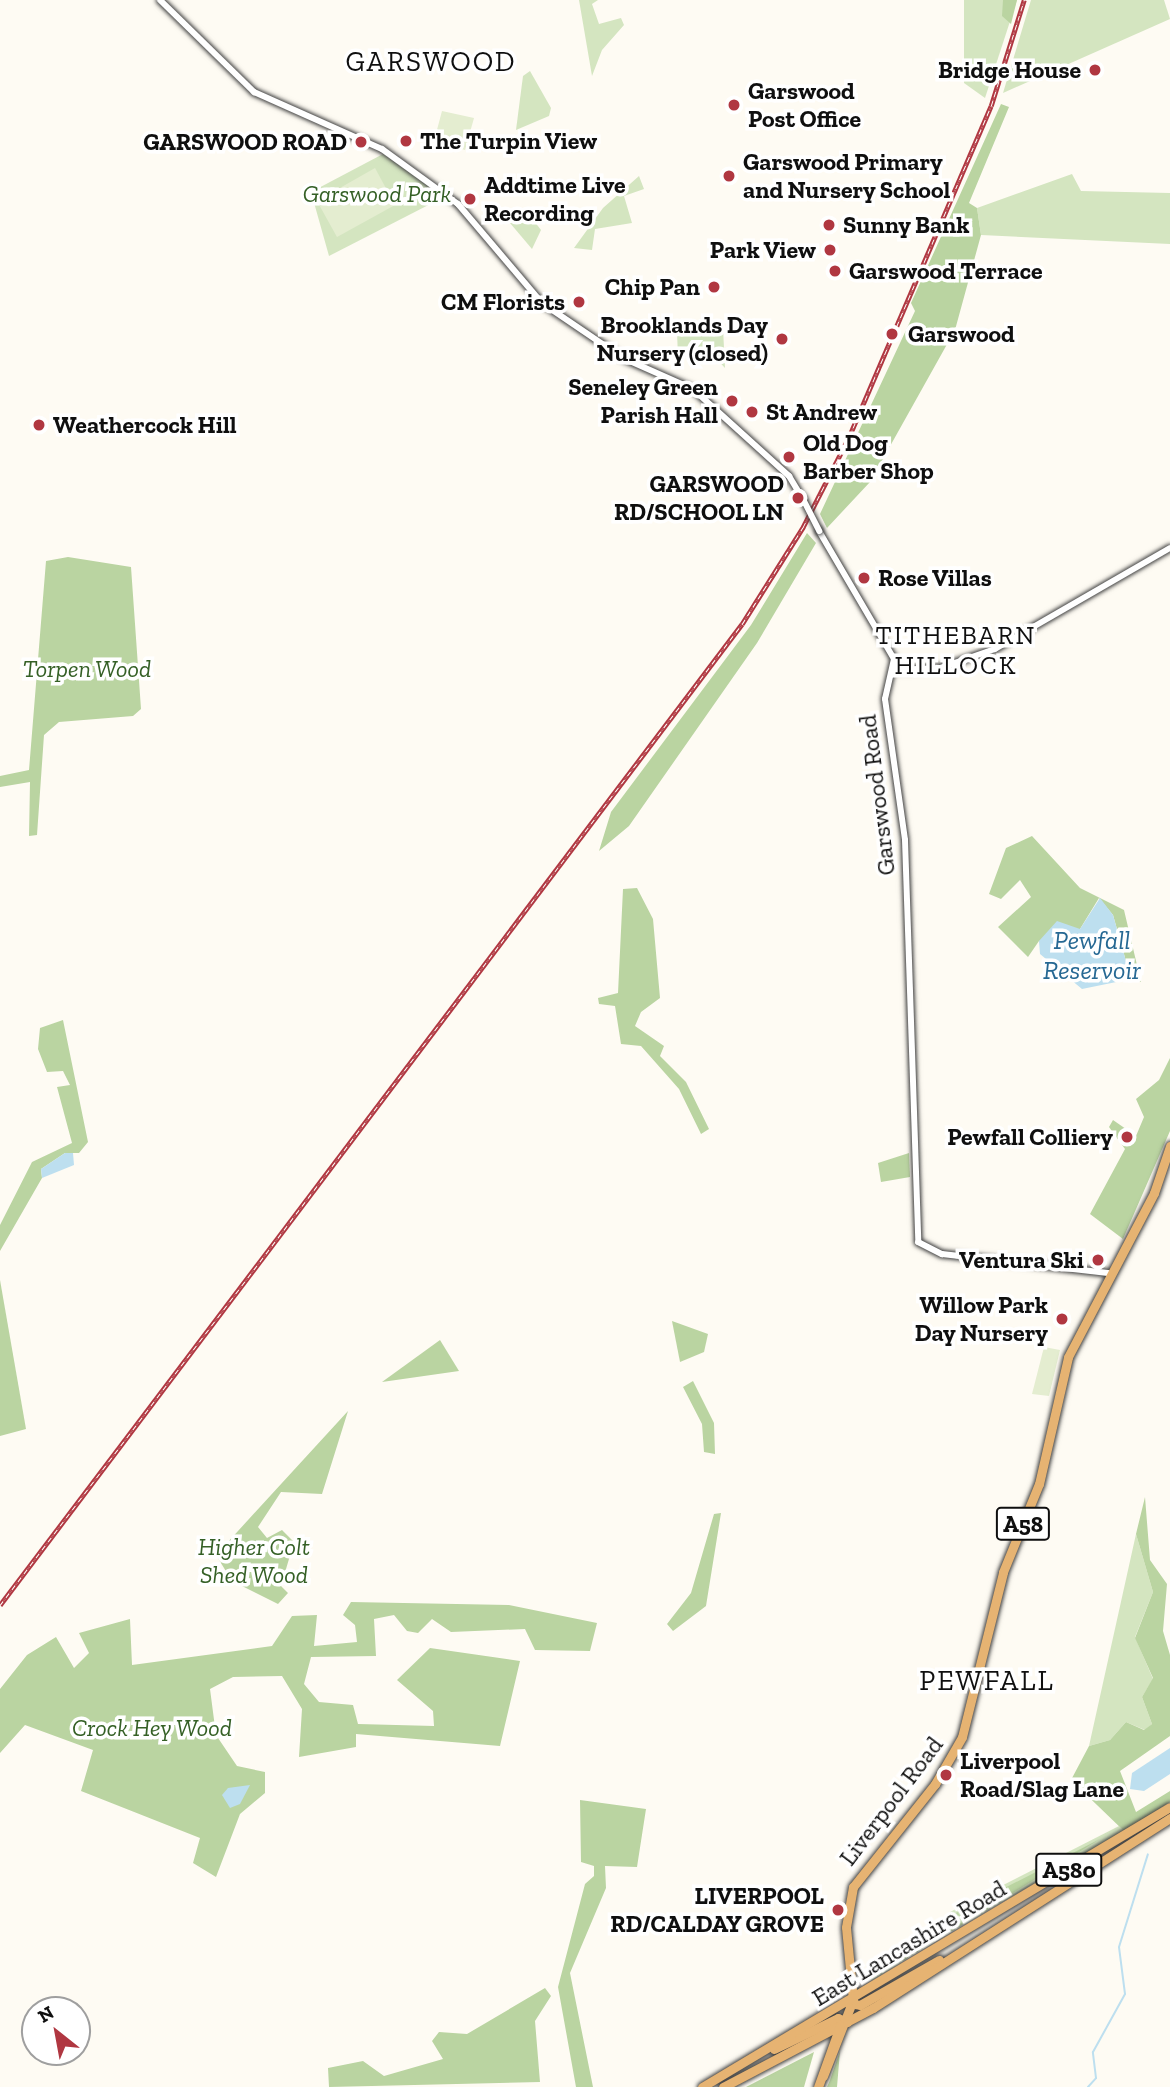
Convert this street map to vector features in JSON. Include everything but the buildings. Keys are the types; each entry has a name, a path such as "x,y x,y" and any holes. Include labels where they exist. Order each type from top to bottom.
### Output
{"highway":[{"name":"Liverpool Road","path":"844,2022 854,1976 846,1927 853,1887 935,1784 962,1737 1003,1572 1040,1484 1062,1373 1108,1273 1154,1194 1170,1146"},
{"name":"East Lancashire Road","path":"723,2087 811,2042 956,1953 1132,1836 1170,1807"},
{"name":"East Lancashire Road","path":"702,2087 1132,1836 1170,1818"},
{"path":"850,2003 956,1953"},
{"path":"854,1976 872,1989"},
{"path":"761,2053 844,2022"},
{"name":"A58","path":"822,2076 844,2022"},
{"name":"A58","path":"818,2087 844,2022"},
{"path":"811,2042 822,2046 827,2059"}],"street":[{"path":"160,0 254,92 382,149 458,204 542,303 608,349 693,389 789,476 894,659 894,670 940,668 995,649 1170,548"},
{"name":"Garswood Road","path":"894,670 885,699 905,840 918,1242 943,1254 1108,1273"}],"green space":[{"path":"579,0 598,0 592,4 599,24 621,18 624,25 602,50 592,76"},
{"path":"964,0 1017,0 985,98 964,83"},
{"path":"1003,0 1017,0 1011,24 1002,16"},
{"path":"1031,0 1164,0 1170,19 1003,93"},
{"path":"530,71 551,108 549,116 516,130 523,76"},
{"path":"1001,104 1009,107 969,203 977,208 981,235 955,330 870,482 827,528 820,514 915,311 911,303"},
{"path":"442,111 474,118 465,150 434,141"},
{"name":"Garswood Park","path":"383,154 446,196 329,256 311,192"},
{"path":"375,168 395,205 337,237 317,201"},
{"path":"1072,174 1081,191 1170,193 1170,244 981,235 977,208"},
{"path":"639,176 644,189 624,196 632,223 595,229 592,250 574,248 603,208"},
{"path":"531,217 541,230 532,249 510,223"},
{"path":"723,328 725,368 713,355 678,357 677,332"},
{"path":"807,533 816,543 757,643 629,826 599,851 611,812 751,625"},
{"name":"Torpen Wood","path":"68,557 131,567 141,709 133,716 59,722 44,735 37,835 29,836 30,782 0,787 0,776 29,770 46,561"},
{"path":"1032,836 1080,888 1124,910 1141,982 1131,979 1113,915 1099,898 1080,929 1039,941 1028,957 998,927 1031,897 1020,880 1001,899 989,894 1006,848"},
{"path":"637,888 653,919 660,998 641,1012 635,1026 664,1046 660,1056 686,1082 709,1129 701,1134 679,1089 641,1046 621,1044 615,1006 599,1004 598,998 618,993 623,889"},
{"path":"63,1020 88,1142 79,1153 65,1153 41,1169 42,1178 0,1251 0,1225 32,1162 72,1143 57,1087 70,1085 63,1071 47,1072 38,1049 40,1028"},
{"path":"1170,1058 1170,1131 1123,1239 1090,1214 1125,1149 1109,1127 1113,1120 1136,1136 1144,1117 1136,1099 1159,1080"},
{"path":"909,1153 910,1177 881,1182 878,1163"},
{"path":"0,1280 26,1429 0,1436"},
{"path":"672,1321 708,1334 704,1352 680,1362"},
{"path":"440,1340 459,1371 382,1382"},
{"path":"1044,1347 1060,1350 1049,1396 1032,1394"},
{"path":"693,1381 714,1423 715,1454 704,1452 702,1424 683,1387"},
{"name":"Higher Colt Shed Wood","path":"348,1411 322,1494 281,1492 258,1527 267,1538 282,1530 294,1542 281,1586 288,1593 278,1604 232,1581 216,1555"},
{"path":"1145,1497 1150,1560 1167,1584 1163,1631 1170,1655 1170,1736 1120,1771 1136,1812 1170,1791 1170,1802 1124,1831 1071,1780 1089,1746 1110,1740 1126,1722 1144,1730 1152,1724 1142,1697 1153,1678 1135,1638 1153,1592 1136,1534"},
{"path":"721,1513 706,1606 673,1631 667,1624 691,1593 714,1514"},
{"path":"1136,1534 1153,1592 1135,1637 1153,1679 1142,1697 1152,1724 1145,1730 1126,1722 1110,1740 1089,1746"},
{"name":"Crock Hey Wood","path":"351,1602 509,1605 597,1623 590,1651 535,1650 525,1629 451,1632 432,1619 418,1633 407,1631 394,1615 374,1619 376,1656 311,1657 304,1684 319,1702 353,1705 358,1724 434,1726 433,1711 397,1680 430,1648 520,1661 500,1746 356,1734 356,1747 299,1757 302,1709 282,1676 233,1677 210,1689 216,1735 237,1766 265,1772 265,1793 240,1814 216,1877 193,1863 200,1838 81,1791 93,1750 25,1725 0,1753 0,1689 27,1655 56,1637 74,1668 89,1653 79,1633 130,1619 132,1665 272,1646 292,1616 317,1615 314,1646 357,1642 355,1625 343,1615"},
{"path":"580,1800 646,1809 637,1867 605,1866 606,1888 570,1973 593,2087 576,2087 558,1987 585,1884 594,1876 594,1866 581,1862"},
{"path":"1119,1826 1124,1831 863,1983 950,1912"},
{"path":"1100,1839 872,1980 864,1980 954,1914"},
{"path":"545,1988 551,1996 535,2021 540,2082 329,2087 328,2068 363,2061 384,2076 443,2059 432,2041 439,2032 467,2034"},
{"path":"840,2051 837,2087 827,2087 830,2080"},
{"path":"814,2052 804,2087 746,2087"}],"water":[{"name":"Pewfall Reservoir","path":"1100,898 1113,915 1131,979 1082,989 1040,954 1039,941 1057,921 1080,929"},
{"path":"65,1153 73,1153 74,1165 42,1178 41,1169"},
{"path":"1170,1748 1170,1774 1144,1791 1130,1789 1132,1773"},
{"path":"250,1785 240,1804 230,1808 222,1795 228,1788"}],"waterway":[{"path":"1088,2087 1096,2078 1093,2052 1125,1994 1119,1947 1148,1854"}],"railway":[{"path":"0,1605 742,624 803,527 849,437 991,106 1024,0"}],"place":[{"name":"Bridge House","path":"1095,70"},
{"name":"Garswood Post Office","path":"734,105"},
{"name":"The Turpin View","path":"406,141"},
{"name":"GARSWOOD ROAD","path":"361,142"},
{"name":"Garswood Primary and Nursery School","path":"729,176"},
{"name":"Addtime Live Recording","path":"470,199"},
{"name":"Sunny Bank","path":"829,225"},
{"name":"Park View","path":"830,250"},
{"name":"Garswood Terrace","path":"835,271"},
{"name":"Chip Pan","path":"714,287"},
{"name":"CM Florists","path":"579,302"},
{"name":"Garswood","path":"892,334"},
{"name":"Brooklands Day Nursery (closed)","path":"782,339"},
{"name":"Seneley Green Parish Hall","path":"732,401"},
{"name":"St Andrew","path":"752,412"},
{"name":"Weathercock Hill","path":"39,425"},
{"name":"Old Dog Barber Shop","path":"789,457"},
{"name":"GARSWOOD RD/SCHOOL LN","path":"798,498"},
{"name":"Rose Villas","path":"864,578"},
{"name":"Pewfall Colliery","path":"1127,1137"},
{"name":"Ventura Ski","path":"1098,1260"},
{"name":"Willow Park Day Nursery","path":"1062,1319"},
{"name":"Liverpool Road/Slag Lane","path":"946,1775"},
{"name":"LIVERPOOL RD/CALDAY GROVE","path":"838,1910"}],"district":[{"name":"GARSWOOD","path":"431,62"},
{"name":"TITHEBARN HILLOCK","path":"956,651"},
{"name":"PEWFALL","path":"987,1681"}]}
